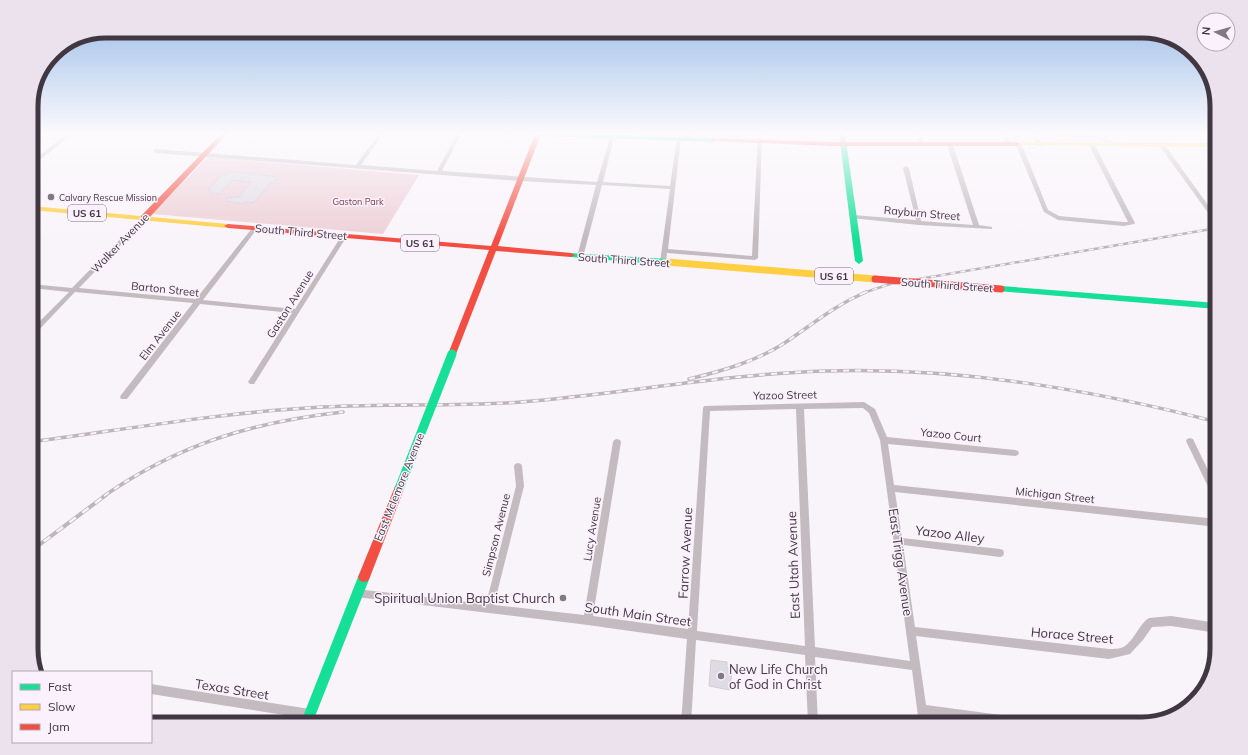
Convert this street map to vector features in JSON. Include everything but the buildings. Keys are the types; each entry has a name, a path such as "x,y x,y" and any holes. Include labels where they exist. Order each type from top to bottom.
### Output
{"main road":[{"name":"Walker Avenue","path":"144,218 190,169"},
{"path":"492,250 524,169"},
{"path":"846,169 859,261"},
{"name":"South Third Street","path":"38,209 492,250 665,262 1210,305"},
{"name":"East Mclemore Avenue","path":"309,717 356,593 492,250"}],"street":[{"path":"395,169 520,179 673,188"},
{"path":"439,173 441,169"},
{"path":"580,257 605,169"},
{"path":"665,262 664,251 673,188 678,169"},
{"path":"664,251 755,258 759,169"},
{"path":"906,169 919,223"},
{"path":"958,169 977,228"},
{"path":"1028,169 1046,211 1058,218 1124,224 1132,223 1104,169"},
{"path":"1179,169 1210,212"},
{"name":"Walker Avenue","path":"38,327 144,218"},
{"name":"Rayburn Street","path":"853,218 990,228"},
{"name":"Elm Avenue","path":"124,397 255,228"},
{"name":"Gaston Avenue","path":"252,382 344,236"},
{"name":"Barton Street","path":"38,287 297,311"},
{"name":"Yazoo Street","path":"707,408 864,405"},
{"name":"East Trigg Avenue","path":"864,405 872,411 884,440 923,717"},
{"name":"East Utah Avenue","path":"800,406 813,717"},
{"name":"Farrow Avenue","path":"687,717 707,408"},
{"name":"Yazoo Court","path":"884,440 1015,453"},
{"path":"1190,441 1210,482"},
{"name":"Lucy Avenue","path":"588,620 617,442"},
{"name":"Simpson Avenue","path":"489,608 520,486 518,466"},
{"name":"Michigan Street","path":"891,488 1210,522"},
{"name":"Yazoo Alley","path":"898,541 1000,553"},
{"name":"South Main Street","path":"356,593 588,620 916,666"},
{"name":"Horace Street","path":"911,631 1109,654 1127,651 1140,637 1149,623 1171,621 1210,627"},
{"name":"Texas Street","path":"152,689 310,714"},
{"path":"922,709 981,717"}],"green space":[{"name":"Gaston Park","path":"196,169 351,169 419,175 383,234 152,214"}],"railway":[{"path":"866,292 890,284 1210,229"},
{"path":"689,379 726,369 761,356 783,344 843,303 866,292"},
{"path":"38,441 286,409 372,405 521,402 749,376 826,371 925,373 1023,383 1072,390 1169,410 1210,420"},
{"path":"104,496 160,462 218,438 278,422 343,412"},
{"path":"38,546 106,495"}],"traffic: fast":[{"path":"847,169 859,261"},
{"path":"571,255 667,262"},
{"path":"1001,289 1210,305"},
{"path":"399,489 452,354"},
{"path":"309,717 364,577"}],"traffic: slow":[{"path":"38,209 228,226"},
{"path":"667,262 875,279"}],"traffic: jam":[{"path":"144,218 190,169"},
{"path":"452,354 524,169"},
{"path":"228,226 571,255"},
{"path":"875,279 1001,289"},
{"path":"364,577 399,489"}],"place":[{"name":"Calvary Rescue Mission","path":"51,197"},
{"name":"Spiritual Union Baptist Church","path":"563,598"},
{"name":"New Life Church of God in Christ","path":"721,676"}]}
